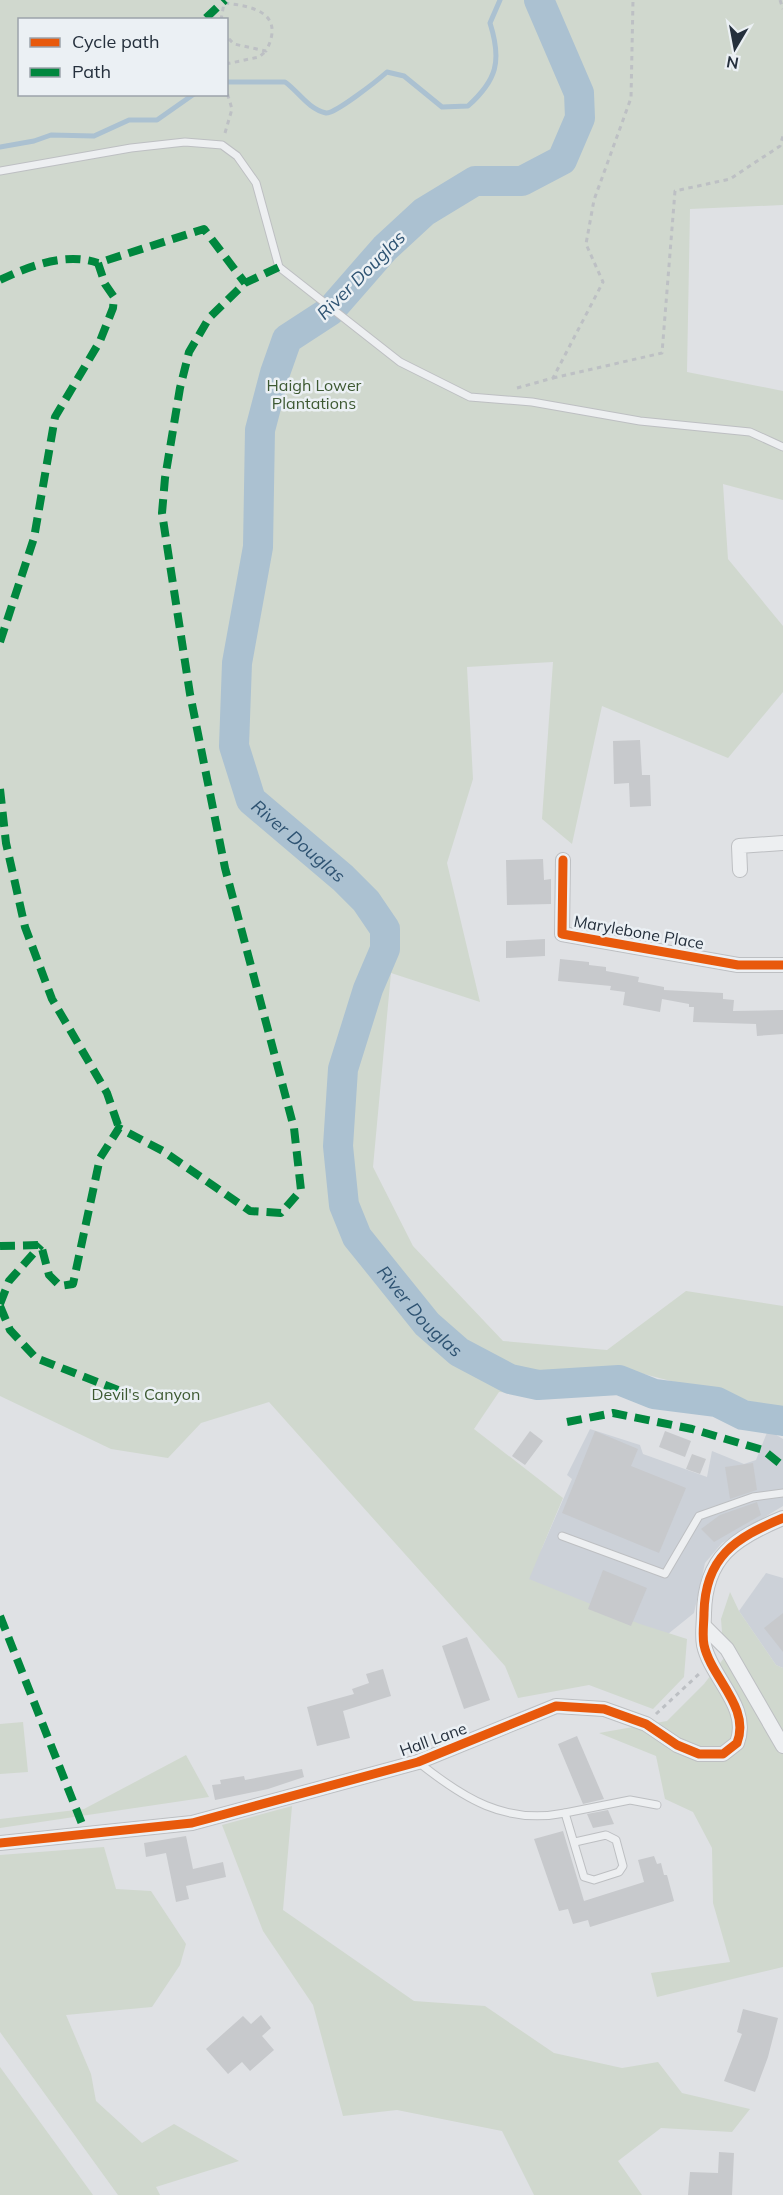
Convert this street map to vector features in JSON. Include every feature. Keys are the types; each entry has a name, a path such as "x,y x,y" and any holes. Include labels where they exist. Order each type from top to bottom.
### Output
{"street":[{"path":"740,870 739,846 783,843"},
{"name":"Marylebone Place","path":"563,860 562,934 738,964 783,965"},
{"name":"Hall Lane","path":"0,1843 192,1823 417,1762 556,1706 604,1709 646,1724 677,1745 699,1754 712,1756 730,1750 740,1735 740,1722 736,1708 704,1645 706,1589 710,1572 716,1563 740,1540 783,1518"},
{"path":"704,1626 727,1650 783,1746"}],"lane":[{"path":"0,171 131,148 185,142 222,145 237,156 255,183 279,267 400,362 470,397 532,402 640,421 750,432 783,447"},
{"path":"562,1536 665,1574 699,1516 753,1497 783,1493"},
{"path":"417,1762 446,1784 512,1816 565,1814 630,1800 657,1805"},
{"path":"565,1814 584,1877 594,1880 619,1872 623,1866 616,1840 606,1835 575,1842"}],"path":[{"path":"553,378 603,282 586,244 594,200 631,98 633,0"},
{"path":"780,0 783,9"},
{"path":"220,18 224,3 251,6 263,12 271,23 271,35 266,51 259,57 228,64"},
{"path":"228,38 234,44 266,51"},
{"path":"222,145 231,109 228,96"},
{"path":"530,385 662,353 675,191 730,179 780,146 783,136"},
{"path":"646,1724 711,1662"}],"shaded area":[{"path":"590,1429 640,1445 643,1454 707,1477 712,1451 744,1464 756,1460 768,1430 783,1439 783,1506 722,1543 705,1563 694,1613 611,1680 499,1611 542,1548 572,1479 567,1475"},
{"path":"766,1573 783,1578 783,1668 776,1665 739,1611"}],"green space":[{"name":"Haigh Lower Plantations","path":"0,0 783,0 783,205 690,209 687,372 783,391 783,500 723,484 728,559 783,626 783,692 728,758 602,706 572,844 542,819 553,662 467,667 473,779 447,863 480,1002 391,973 373,1167 413,1246 503,1341 607,1350 686,1291 783,1306 783,1410 636,1372 595,1396 499,1392 474,1429 563,1498 529,1579 640,1624 687,1639 684,1677 653,1709 589,1685 518,1698 505,1666 269,1402 201,1423 168,1458 111,1449 0,1396"},
{"path":"730,1592 739,1611 776,1665 783,1668 783,1967 657,1997 651,1973 730,1962 713,1903 712,1848 693,1812 665,1799 656,1756 599,1733 667,1721 704,1684 724,1658 721,1619"},
{"path":"23,1722 28,1772 0,1774 0,1724"},
{"path":"186,1755 209,1797 0,1828 0,1819 84,1809"},
{"path":"292,1806 283,1910 414,2001 485,2006 554,2053 622,2068 658,2062 682,2093 750,2109 732,2132 661,2128 618,2161 642,2195 534,2195 502,2131 397,2110 343,2116 313,2005 263,1931 222,1825"},
{"path":"104,1847 116,1889 151,1891 186,1944 180,1965 152,2007 66,2015 91,2074 96,2101 142,2143 174,2124 239,2161 156,2187 160,2195 118,2195 0,2032 0,1855"},
{"path":"0,2067 93,2195 0,2195"}],"building":[{"path":"640,740 642,775 650,775 651,806 630,807 629,783 614,784 613,741"},
{"path":"543,859 544,880 551,879 551,904 507,905 506,860"},
{"path":"545,939 545,956 506,958 506,941"},
{"path":"560,959 589,962 589,965 606,967 606,971 639,977 638,982 664,987 664,990 723,993 723,999 734,1000 733,1011 783,1010 783,1034 757,1036 756,1024 693,1022 694,1007 662,999 660,1012 623,1005 625,992 610,990 611,986 558,981"},
{"path":"530,1431 543,1441 525,1465 512,1456"},
{"path":"595,1431 638,1449 631,1466 686,1488 659,1553 562,1513"},
{"path":"665,1431 691,1441 685,1457 659,1447"},
{"path":"692,1454 706,1459 700,1474 686,1469"},
{"path":"753,1463 757,1490 730,1499 725,1467"},
{"path":"757,1502 761,1515 714,1542 701,1529 720,1515"},
{"path":"603,1570 647,1588 631,1626 588,1609"},
{"path":"783,1613 783,1652 764,1628"},
{"path":"467,1637 490,1700 464,1709 442,1646"},
{"path":"383,1669 391,1696 343,1711 350,1738 317,1746 307,1707 354,1694 352,1689 369,1683 366,1674"},
{"path":"577,1736 604,1799 583,1804 558,1744"},
{"path":"302,1769 304,1777 268,1789 215,1800 212,1785 221,1784 220,1780 244,1776 245,1780"},
{"path":"608,1810 614,1824 593,1828 587,1814"},
{"path":"563,1831 584,1901 644,1882 638,1860 654,1856 657,1864 661,1863 664,1875 667,1875 674,1901 590,1927 588,1920 573,1924 568,1909 559,1911 534,1839"},
{"path":"186,1836 193,1869 223,1862 226,1877 186,1886 189,1899 176,1902 166,1853 146,1857 144,1843"},
{"path":"743,2009 778,2018 768,2057 755,2092 724,2081 742,2034 737,2032"},
{"path":"261,2015 271,2028 262,2036 274,2050 250,2071 242,2062 228,2074 206,2049 243,2016 251,2024"},
{"path":"719,2152 734,2153 732,2195 688,2195 690,2172 718,2173"}],"waterway":[{"path":"228,82 285,82 314,108 326,113 347,103 387,72 404,76 442,107 468,106 478,97 491,78 494,69 496,48 490,23 500,0"},
{"name":"River Douglas","path":"539,0 579,93 580,118 562,160 522,181 475,181 424,212 385,248 330,311 287,339 275,373 260,430 258,547 237,663 234,746 251,800 343,878 366,901 385,929 385,949 368,989 343,1069 338,1146 344,1205 357,1237 427,1324 459,1352 510,1379 538,1385 619,1380 654,1394 717,1402 743,1415 783,1421"},
{"path":"0,147 34,141 51,135 94,136 129,120 157,120 191,96"}],"marked path":[{"path":"206,18 225,0"},
{"path":"0,642 34,538 55,417 100,341 113,308 114,297 105,284 98,263 204,229 245,283"},
{"path":"0,280 48,262 73,259 98,263"},
{"path":"0,1246 41,1245 49,1275 60,1286 73,1284 100,1158 119,1128 163,1151 250,1211 281,1213 301,1190 294,1128 225,868 190,694 162,513 165,478 180,388 189,352 209,318 245,283 279,267"},
{"path":"0,789 6,843 25,927 52,999 107,1093 119,1128"},
{"path":"0,1304 9,1281 41,1245"},
{"path":"0,1306 10,1330 36,1358 118,1390"},
{"path":"567,1422 613,1413 692,1429 763,1450 783,1466"},
{"path":"0,1616 86,1834"}],"cycle path":[{"path":"563,860 562,934 738,965 783,965"},
{"path":"0,1843 192,1823 418,1762 556,1706 604,1709 646,1724 677,1745 699,1754 723,1754 737,1743 740,1730 735,1705 714,1669 704,1645 706,1594 710,1577 726,1552 737,1542 783,1518"}],"park label":[{"name":"Devil's Canyon","path":"146,1394"}]}
